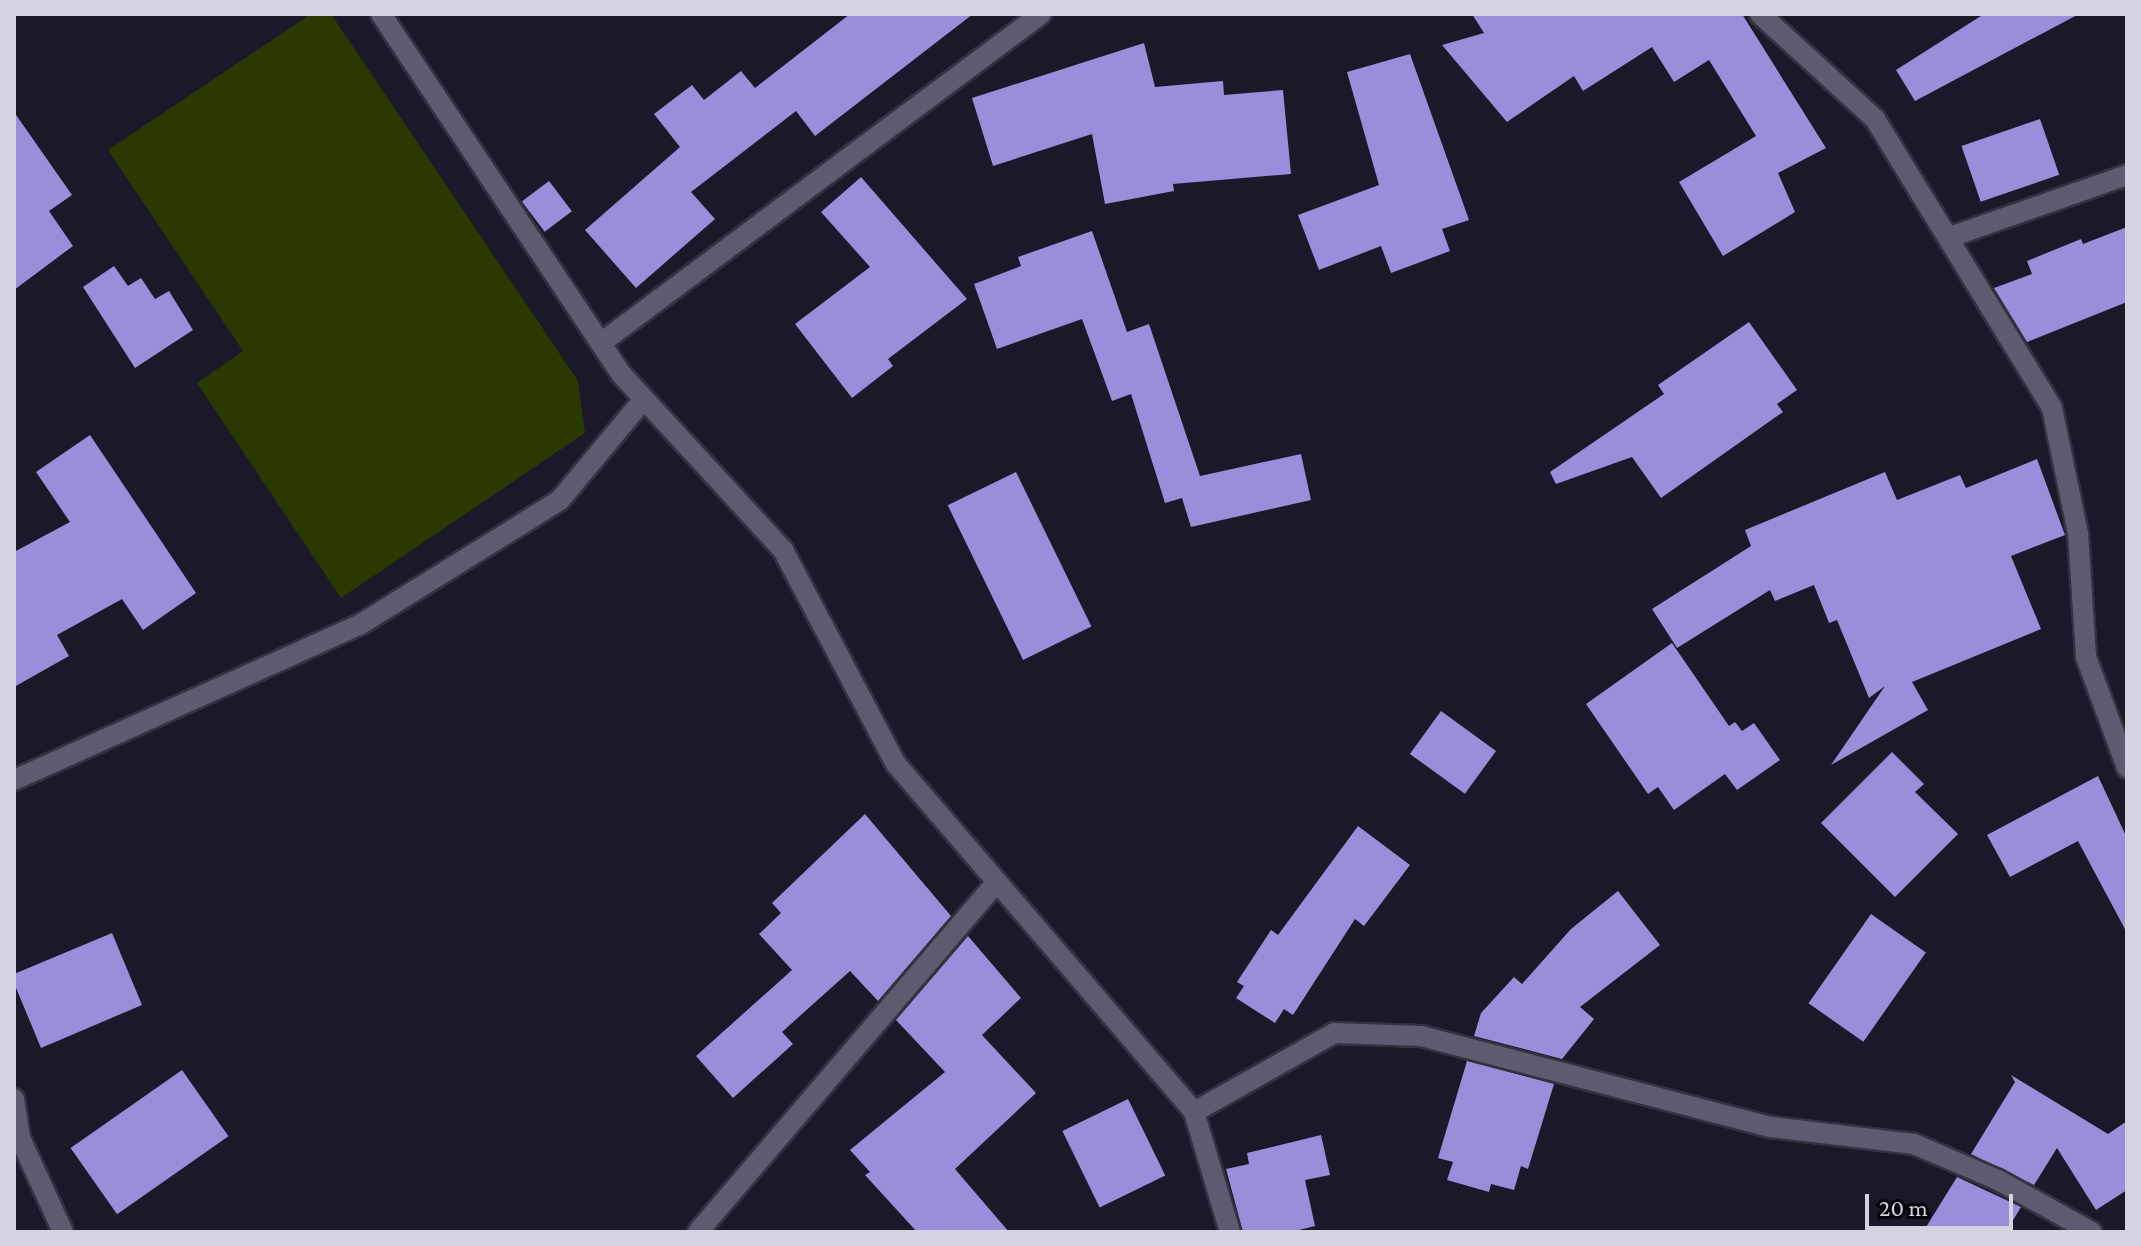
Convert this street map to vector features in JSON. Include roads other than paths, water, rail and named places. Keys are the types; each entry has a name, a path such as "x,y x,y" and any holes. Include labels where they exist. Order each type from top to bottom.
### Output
{"street":[{"path":"381,14 601,343 644,399 783,550 896,764 1194,1112 1230,1232"},
{"path":"601,343 1041,14"},
{"path":"1760,14 1875,119 2052,408 2078,533 2086,657 2127,768"},
{"path":"1950,237 2127,175"},
{"path":"14,780 361,624 560,500 644,399"},
{"path":"698,1232 997,882"},
{"path":"1194,1112 1334,1033 1421,1036 1771,1127 1914,1144 1998,1180 2092,1232"},
{"path":"14,1099 20,1138 63,1232"}]}
